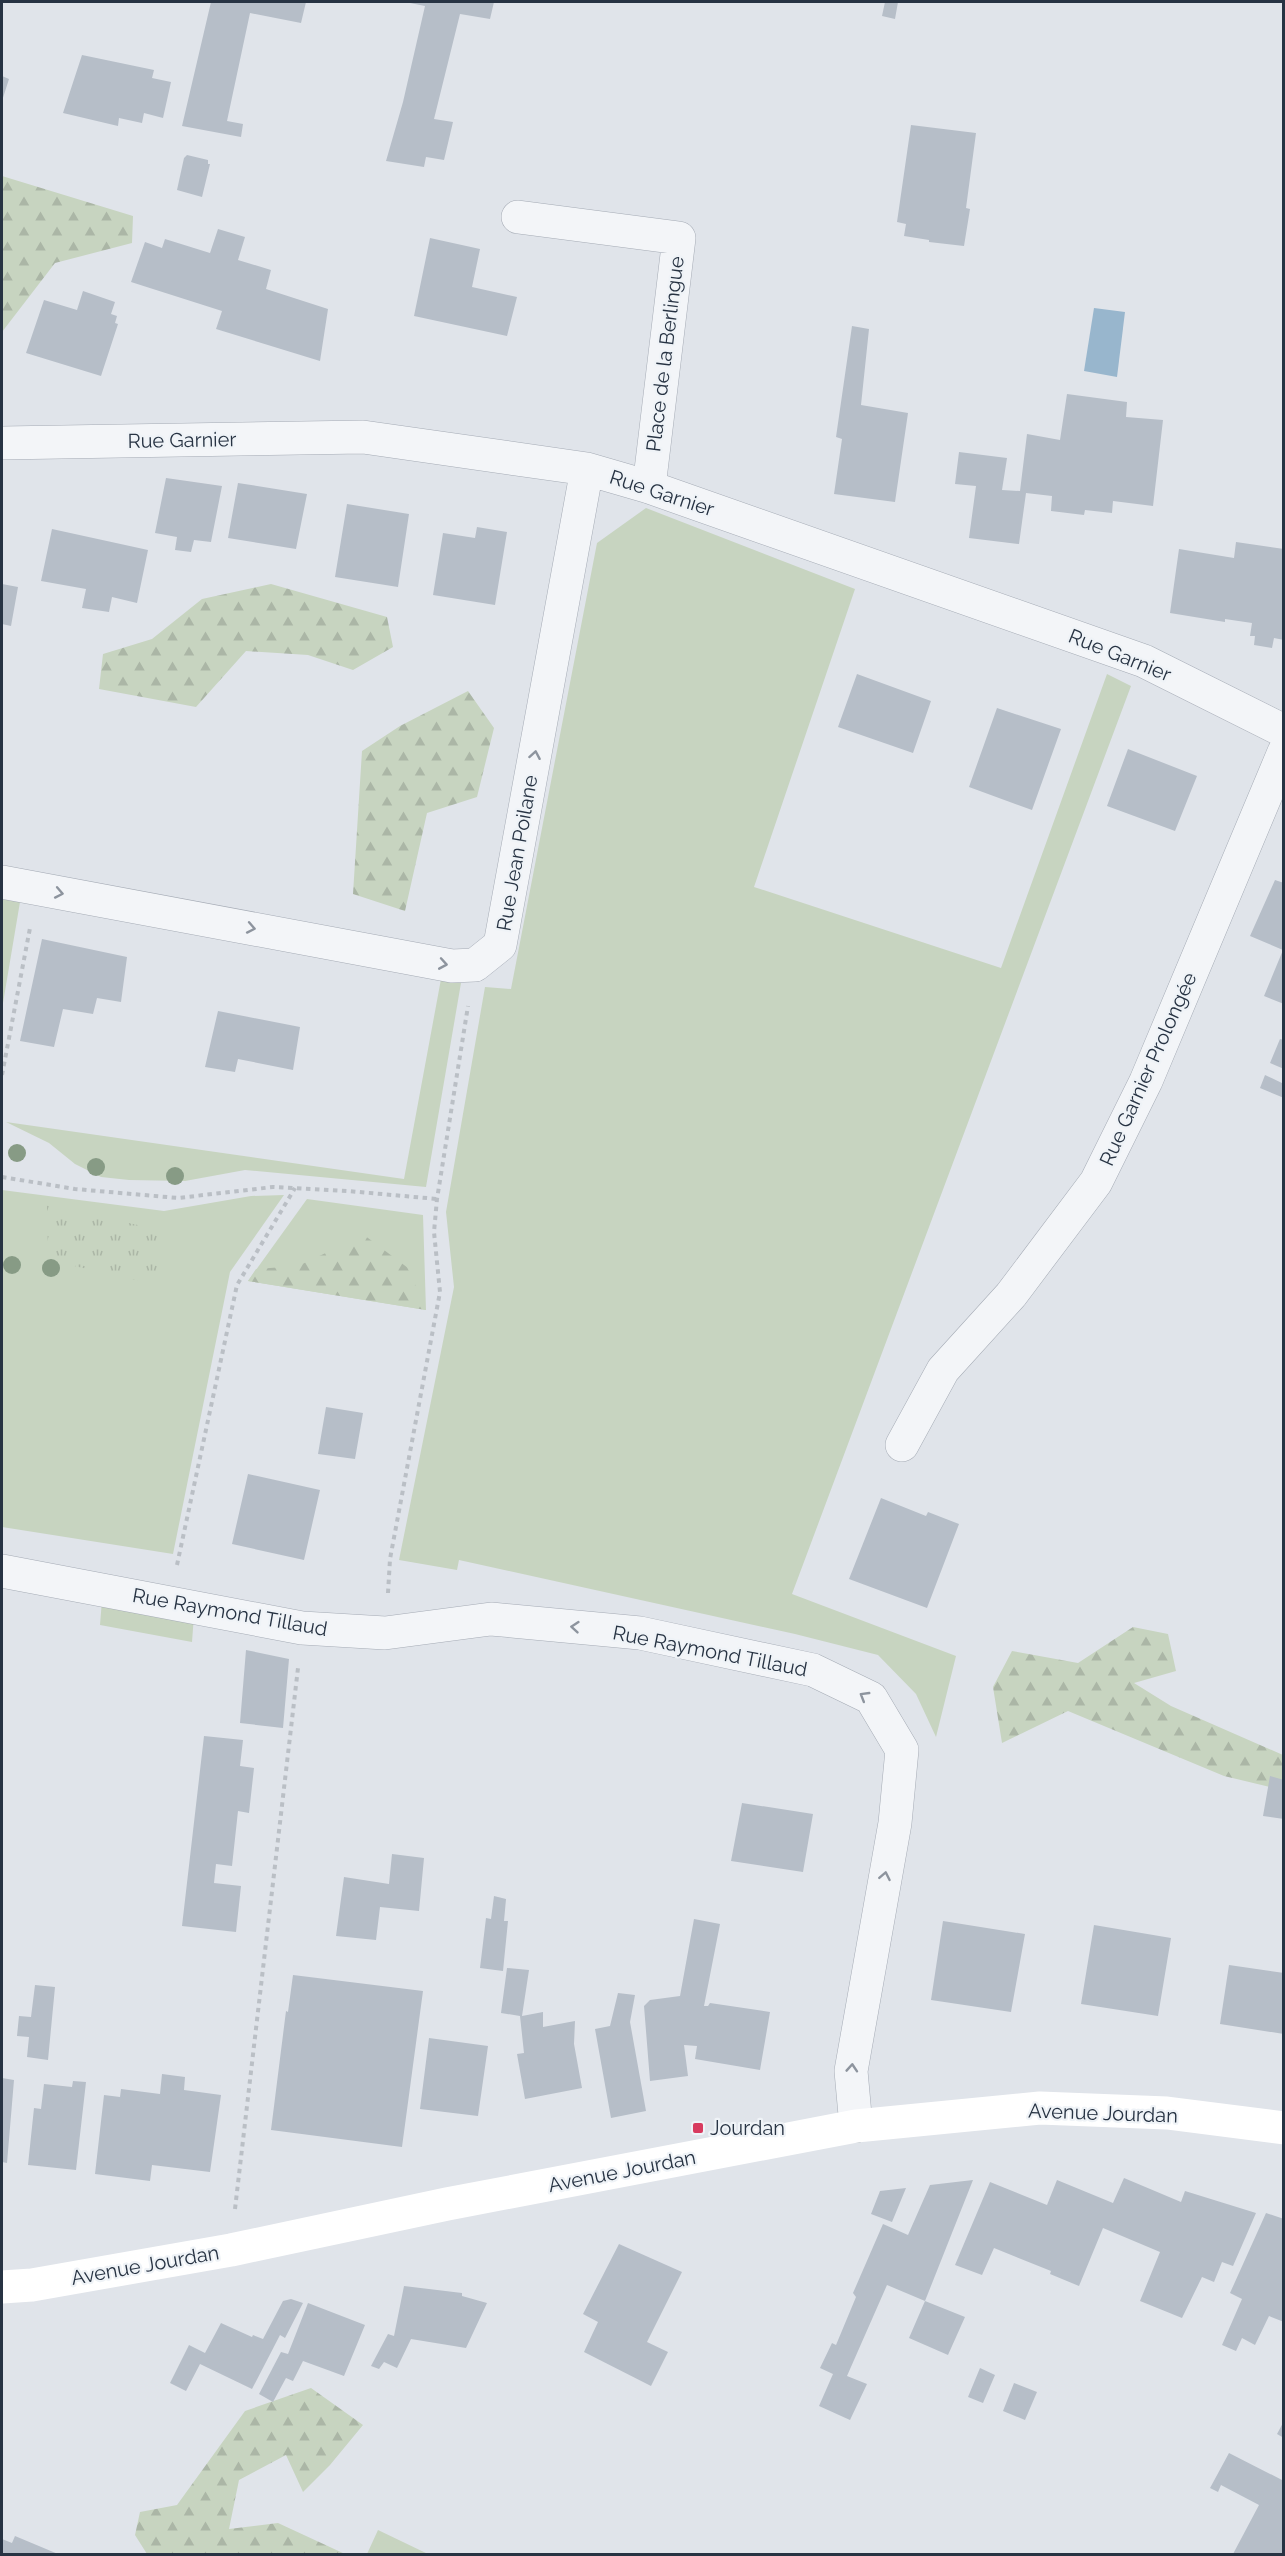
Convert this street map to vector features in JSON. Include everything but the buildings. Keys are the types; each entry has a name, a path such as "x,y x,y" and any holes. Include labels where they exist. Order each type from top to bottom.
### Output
{"main road":[{"name":"Avenue Jourdan","path":"2,2288 32,2285 231,2250 447,2204 856,2126 1050,2108 1167,2113 1284,2128"}],"street":[{"name":"Place de la Berlingue","path":"518,217 679,238 649,487"},
{"name":"Rue Garnier","path":"2,443 363,437 587,469 649,487 1144,661 1284,731"},
{"name":"Rue Jean Poilane","path":"475,964 500,945 587,469"},
{"name":"Rue Garnier Prolongée","path":"902,1445 943,1370 1011,1295 1096,1182 1146,1081 1284,752"},
{"path":"2,882 452,966 475,964"},
{"name":"Rue Raymond Tillaud","path":"2,1571 302,1628 385,1633 491,1619 640,1633 813,1670 871,1698 902,1750 895,1823 850,2071 856,2126"}],"path":[{"path":"2,1075 37,889"},
{"path":"385,1633 390,1559 440,1292 434,1232 437,1199 475,964"},
{"path":"2,1177 75,1189 178,1198 273,1187 437,1199"},
{"path":"176,1571 237,1285 295,1188"},
{"path":"231,2250 302,1628"}],"green space":[{"path":"2,176 133,216 132,243 55,263 2,332"},
{"path":"646,508 855,589 754,887 1001,968 1107,674 1131,686 792,1594 956,1656 936,1737 916,1694 878,1655 795,1634 459,1560 457,1570 399,1560 454,1287 446,1212 485,987 511,989 597,543"},
{"path":"271,584 387,617 393,647 353,670 308,655 246,651 196,707 99,689 103,654 152,639 202,599"},
{"path":"468,691 494,728 477,797 427,813 405,911 353,894 362,751 400,726"},
{"path":"2,899 20,902 2,1009"},
{"path":"441,979 461,983 426,1187 245,1170 185,1181 101,1177 75,1164 49,1143 6,1122 404,1179"},
{"path":"2,1190 164,1211 251,1196 284,1195 230,1272 173,1554 2,1527"},
{"path":"307,1199 423,1215 426,1310 248,1281"},
{"path":"47,1205 165,1231 158,1285 48,1260"},
{"path":"364,1235 408,1268 426,1310 248,1281 256,1269 298,1266"},
{"path":"102,1600 194,1615 192,1642 100,1625"},
{"path":"1133,1627 1168,1634 1176,1671 1134,1683 1171,1706 1283,1755 1283,1790 1224,1776 1068,1711 1002,1743 993,1687 1012,1651 1078,1663"},
{"path":"311,2388 363,2425 330,2465 303,2492 286,2455 239,2480 229,2529 278,2523 345,2554 147,2554 135,2535 140,2512 177,2505 245,2411"},
{"path":"378,2530 428,2554 367,2554"}],"water":[{"path":"1094,308 1125,312 1117,377 1084,371"}],"place":[{"name":"Jourdan","path":"698,2128"}]}
